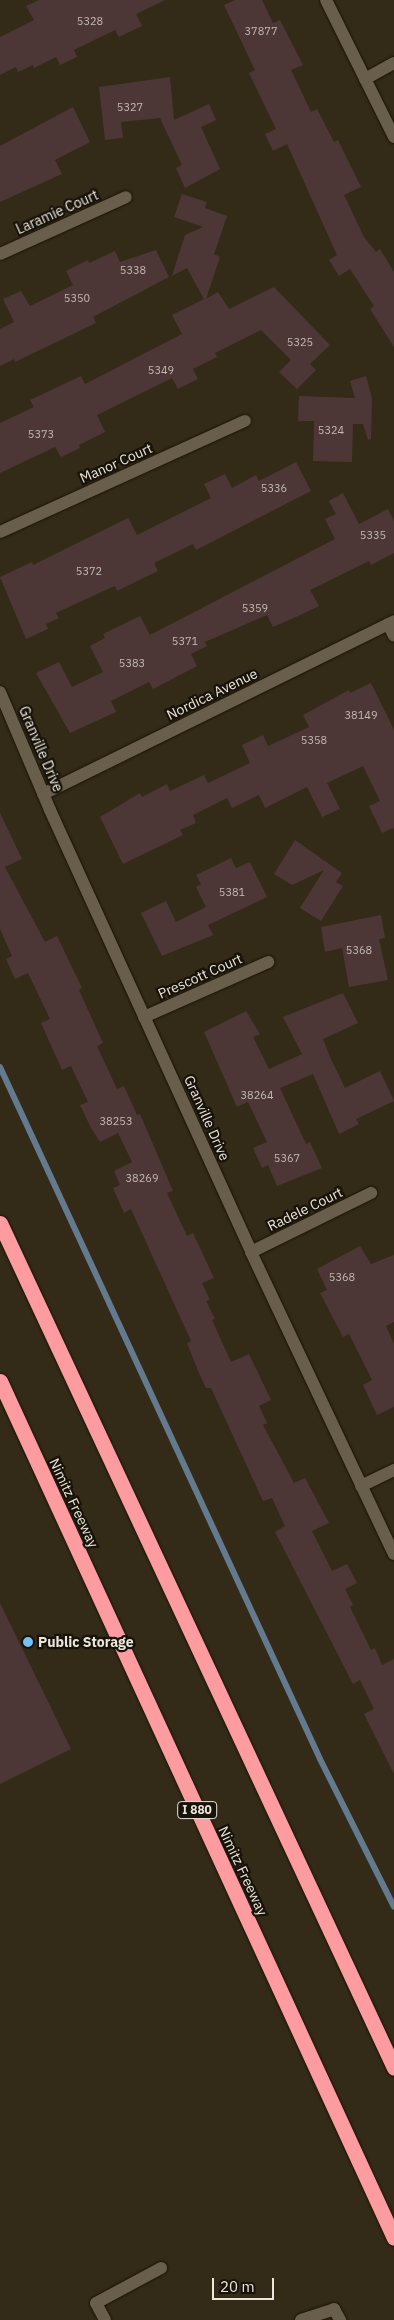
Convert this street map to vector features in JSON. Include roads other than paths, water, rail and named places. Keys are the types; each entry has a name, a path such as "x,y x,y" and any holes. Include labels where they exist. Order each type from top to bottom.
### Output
{"highway":[{"path":"0,1223 394,2068"},
{"name":"Nimitz Freeway","path":"0,1382 394,2238"}],"street":[{"path":"326,0 394,137"},
{"path":"365,79 394,64"},
{"name":"Laramie Court","path":"0,254 126,197"},
{"name":"Manor Court","path":"0,532 245,421"},
{"path":"391,622 394,636"},
{"name":"Nordica Avenue","path":"43,794 391,622"},
{"name":"Granville Drive","path":"0,692 43,794 251,1252 394,1554"},
{"name":"Prescott Court","path":"144,1017 268,962"},
{"name":"Radele Court","path":"251,1252 372,1193"},
{"path":"361,1486 394,1470"},
{"path":"105,2320 96,2303 161,2268"},
{"path":"301,2320 337,2314"}],"waterway":[{"path":"0,1067 320,1759 394,1907"}],"place":[{"name":"Public Storage","path":"28,1642"}]}
